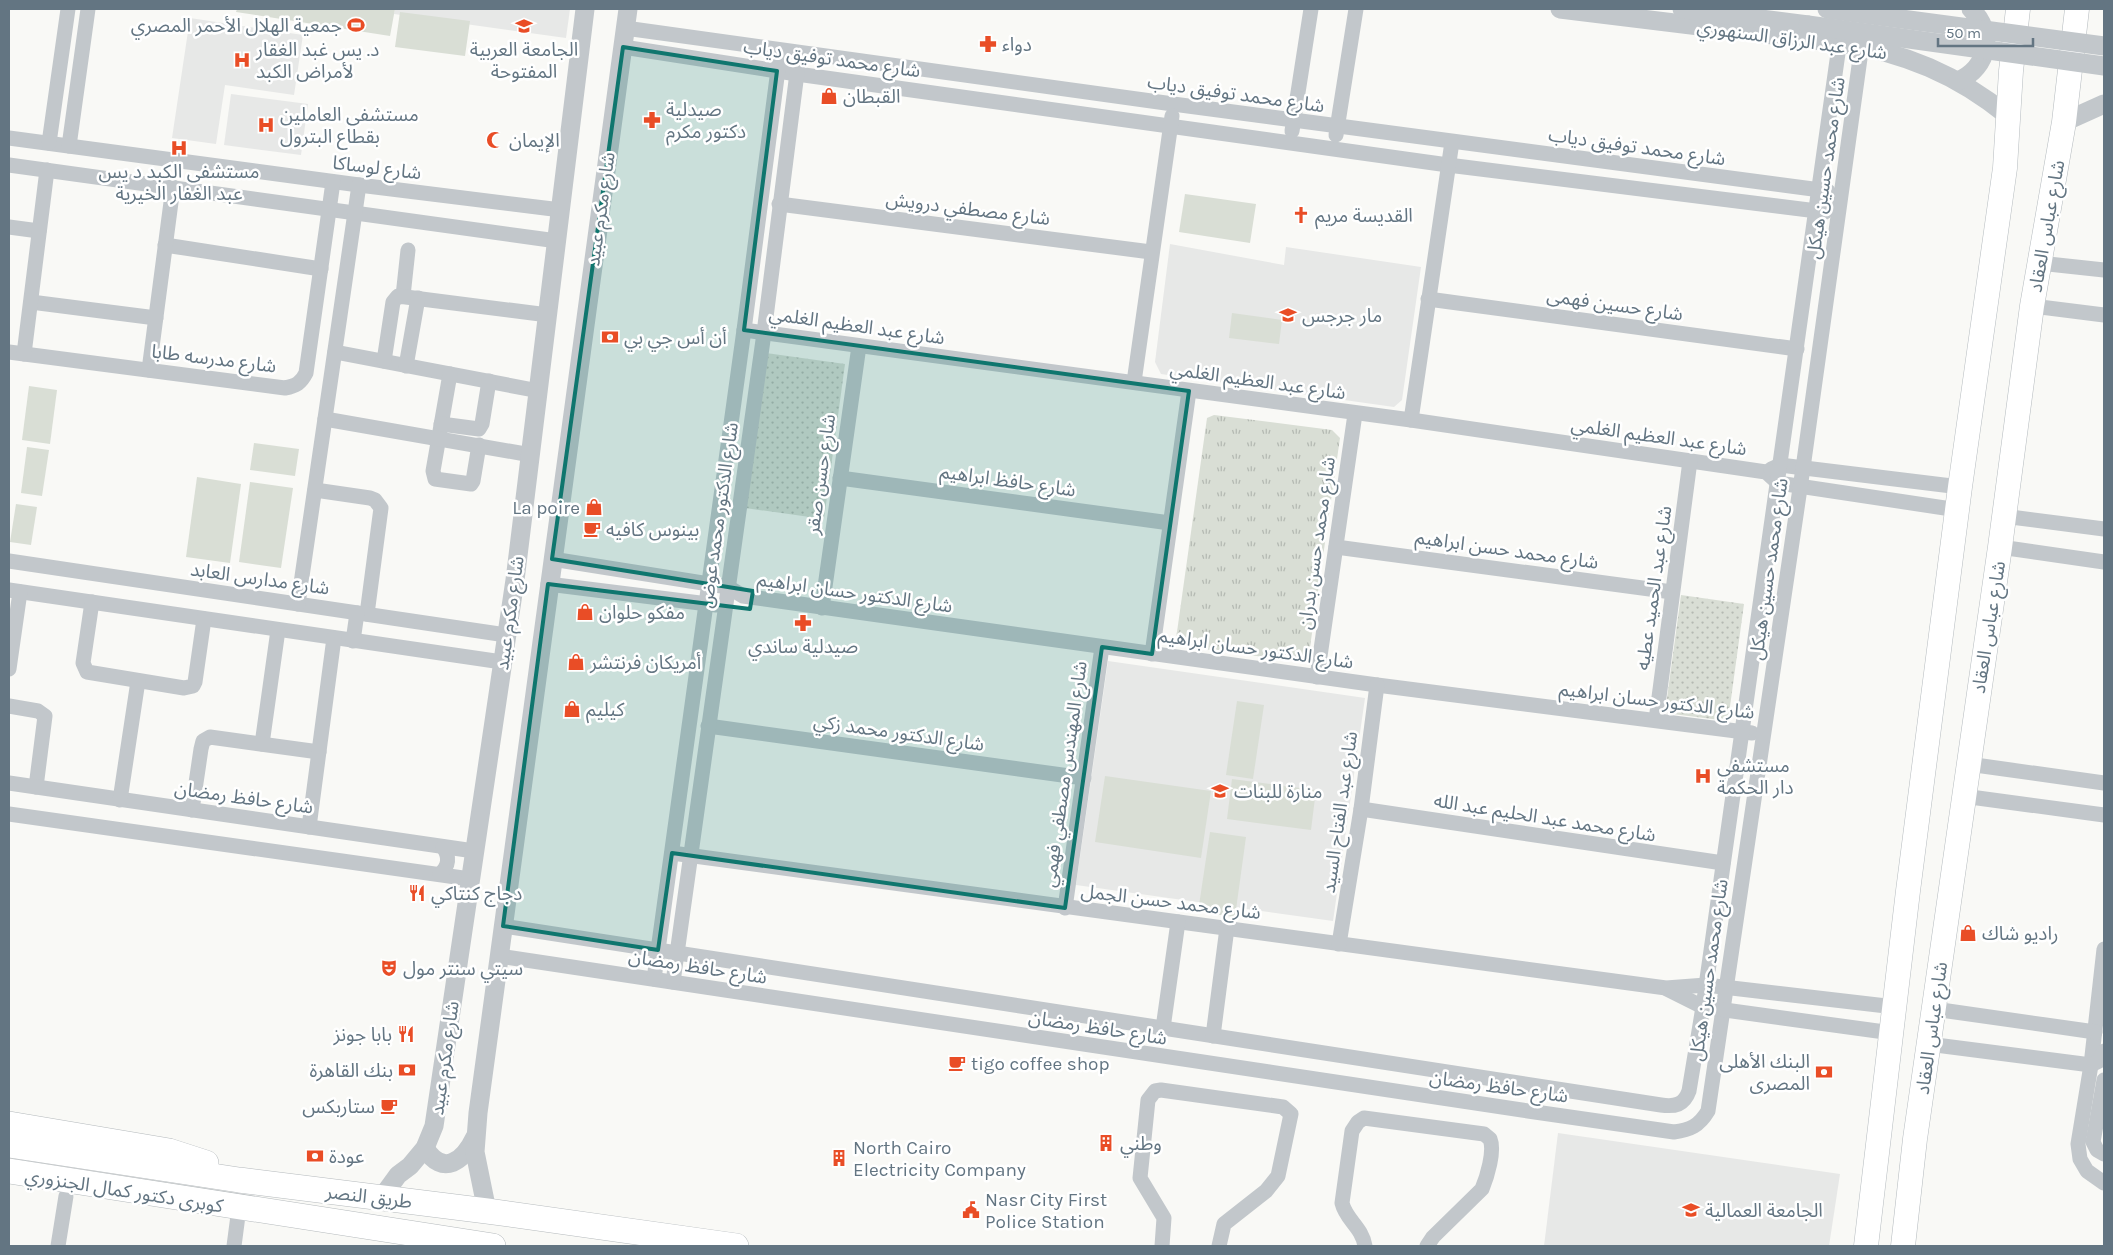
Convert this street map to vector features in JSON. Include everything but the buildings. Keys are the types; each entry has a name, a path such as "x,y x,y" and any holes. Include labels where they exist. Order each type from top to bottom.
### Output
{"highway":[{"name":"طريق النصر","path":"9,1124 169,1151 194,1158 239,1180 382,1197 736,1246"},
{"name":"كوبرى دكتور كمال الجنزوري","path":"9,1145 239,1180"},
{"name":"كوبرى دكتور كمال الجنزوري","path":"9,1171 238,1208"},
{"name":"طريق النصر","path":"9,1187 184,1215 218,1214 238,1208 415,1240 485,1246"}],"main road":[{"name":"شارع عباس العقاد","path":"1866,1246 1960,487 2005,168 2018,9"},
{"name":"شارع عباس العقاد","path":"1903,1246 1928,1044 2000,547 2032,306 2064,122 2077,9"}],"street":[{"path":"49,143 68,9"},
{"path":"69,146 88,9"},
{"name":"شارع مكرم عبيد","path":"382,1197 398,1175 426,1148 434,1126 531,455 585,9"},
{"name":"شارع مكرم عبيد","path":"487,1211 477,1168 476,1136 548,584 628,9"},
{"path":"1290,142 1310,9"},
{"path":"1334,149 1356,9"},
{"name":"شارع عبد الرزاق السنهوري","path":"1560,9 1862,46 1906,57 1958,81 2008,116"},
{"path":"1682,9 2104,66"},
{"path":"1827,9 2104,46"},
{"name":"شارع محمد حسين هيكل","path":"1679,1105 1686,1100 1690,1091 1703,1007 1844,9"},
{"name":"شارع محمد حسين هيكل","path":"1692,1128 1701,1122 1708,1111 1803,468 1866,9"},
{"path":"1958,81 1978,67 1985,52 1984,28 1971,9"},
{"name":"شارع محمد توفيق دياب","path":"625,28 780,51 1842,193"},
{"name":"شارع محمد توفيق دياب","path":"623,47 797,74 1448,165 1838,214"},
{"name":"شارع الدكتور محمد عوض","path":"654,979 744,330 780,51"},
{"name":"شارع الدكتور محمد عوض","path":"673,982 764,332 779,204 800,53"},
{"path":"1134,382 1173,104"},
{"path":"2064,122 2104,104"},
{"name":"شارع لوساكا","path":"9,138 333,182 561,210"},
{"path":"1411,420 1452,142"},
{"path":"9,165 558,241"},
{"path":"24,354 47,170"},
{"name":"شارع مدرسه طابا","path":"9,352 285,388 294,387 302,381 306,373 333,182"},
{"path":"298,604 359,185"},
{"path":"149,370 173,188"},
{"name":"شارع مصطفي درويش","path":"779,204 1151,252"},
{"path":"9,227 39,231"},
{"path":"165,245 321,269"},
{"path":"406,366 410,297 408,250"},
{"path":"2039,263 2104,270"},
{"path":"384,361 395,298 410,297 548,315"},
{"name":"شارع حسين فهمى","path":"1428,299 1797,349"},
{"path":"30,302 156,318"},
{"path":"2032,306 2104,315"},
{"name":"شارع عبد العظيم الغلمي","path":"744,330 1134,382 1355,414 1411,420 1766,472 1778,483"},
{"name":"شارع حسن صقر","path":"822,608 859,346"},
{"path":"335,352 539,390"},
{"path":"450,374 433,475 439,481 467,485 473,481 479,445"},
{"path":"325,419 440,431 479,429 482,424 489,381"},
{"path":"1152,654 1189,391"},
{"name":"شارع محمد حسن بدران","path":"1318,677 1355,414"},
{"path":"440,431 479,445 531,455"},
{"name":"شارع عبد الحميد عطيه","path":"1656,720 1690,461"},
{"path":"1780,465 1960,487"},
{"name":"شارع عبد العظيم الغلمي","path":"1766,472 1780,465"},
{"name":"شارع حافظ ابراهيم","path":"840,478 1170,523"},
{"path":"1778,483 1958,510"},
{"path":"315,490 370,498 375,500 381,508 362,613 353,641"},
{"path":"2004,516 2104,529"},
{"name":"شارع محمد حسن ابراهيم","path":"1336,547 1672,592"},
{"path":"2000,547 2104,562"},
{"name":"شارع الدكتور حسان ابراهيم","path":"552,559 728,587 743,596 822,608 1377,685 1764,734"},
{"name":"شارع مدارس العابد","path":"9,561 506,635"},
{"path":"548,584 725,606"},
{"path":"9,669 14,591 502,662"},
{"name":"شارع الدكتور حسان ابراهيم","path":"725,606 743,596"},
{"path":"92,602 82,663 84,668 92,673 138,681 189,688 193,686 204,619"},
{"path":"262,744 278,630"},
{"path":"309,827 334,638"},
{"name":"شارع المهندس مصطفي فهمي","path":"1065,908 1102,647"},
{"path":"120,800 138,681"},
{"name":"شارع عبد الفتاح السيد","path":"1339,944 1361,809 1377,685"},
{"path":"9,706 38,710 45,716 36,787"},
{"name":"شارع الدكتور محمد زكي","path":"708,726 1084,778"},
{"path":"192,810 203,741 210,737 319,752"},
{"path":"1968,764 2104,783"},
{"name":"شارع حافظ رمضان","path":"9,783 474,851"},
{"path":"1963,796 2104,814"},
{"name":"شارع محمد عبد الحليم عبد الله","path":"1361,809 1723,863"},
{"path":"9,814 470,878"},
{"path":"440,874 446,868 448,859 443,847"},
{"name":"شارع محمد حسن الجمل","path":"672,853 1065,908 1227,928 1666,988 1706,986 1895,1007"},
{"path":"1163,1028 1178,922"},
{"name":"شارع حافظ رمضان","path":"503,926 1655,1104 1679,1105"},
{"path":"1213,1036 1227,928"},
{"path":"1928,1044 2091,1065 2099,1061 2104,950"},
{"name":"شارع حافظ رمضان","path":"499,956 1674,1132 1692,1128"},
{"name":"شارع محمد حسن الجمل","path":"1666,988 1703,1007 1892,1033"},
{"path":"1934,1009 2100,1044"},
{"path":"2091,1065 2078,1144 2080,1159 2087,1171 2104,1183"},
{"path":"2103,1154 2096,1150 2093,1142 2104,1080"},
{"path":"1162,1246 1164,1218 1142,1184 1139,1171 1148,1100 1155,1091 1161,1090 1283,1107 1291,1114 1278,1176 1266,1191 1224,1224 1220,1246"},
{"path":"1651,1128 1655,1104"},
{"path":"1365,1246 1360,1230 1345,1212 1342,1203 1352,1131 1358,1122 1364,1118 1484,1134 1491,1141 1485,1182 1482,1189 1433,1236 1427,1246"},
{"path":"426,1148 436,1160 445,1163 455,1162 463,1157 476,1136"},
{"path":"58,1246 66,1196"},
{"path":"234,1246 238,1208"}],"highlighted area":[{"path":"623,47 777,71 744,330 1189,391 1152,654 1102,647 1065,908 672,853 658,950 503,926 548,584 750,609 753,591 552,559"}],"shaded area":[{"name":"الجامعة العربية المفتوحة","path":"395,9 570,9 566,38 394,14"},
{"name":"د. يس غبد الغقار لأمراض الكبد","path":"190,18 303,35 294,95 225,85 216,144 172,138"},
{"name":"مستشفى العاملين بقطاع البترول","path":"231,94 308,104 301,155 224,145"},
{"name":"مار جرجس","path":"1170,244 1284,265 1286,247 1421,267 1402,400 1394,407 1161,374 1155,362"},
{"name":"منارة للبنات","path":"1108,661 1365,698 1333,921 1076,885"},
{"name":"الجامعة العمالية","path":"1558,1133 1840,1174 1829,1246 1544,1246"}],"green space":[{"name":"جمعية الهلال الأحمر المصري","path":"237,9 395,9 390,36 236,12"},
{"path":"400,12 470,21 465,56 395,47"},
{"path":"1185,194 1256,204 1250,243 1179,232"},
{"path":"1232,313 1282,320 1279,344 1229,338"},
{"path":"766,353 845,364 824,519 745,508"},
{"path":"29,386 57,390 50,444 22,440"},
{"path":"1214,415 1332,430 1340,438 1309,654 1302,662 1180,646 1176,639 1207,418"},
{"path":"254,443 299,449 295,476 250,470"},
{"path":"27,447 49,450 42,496 21,493"},
{"path":"197,477 241,484 230,563 186,557"},
{"path":"250,482 293,488 281,568 239,562"},
{"path":"16,504 37,507 31,545 10,542"},
{"path":"1681,595 1744,604 1728,721 1665,713"},
{"path":"1237,701 1264,705 1253,779 1226,775"},
{"path":"1105,776 1211,791 1201,858 1095,842"},
{"path":"1232,779 1316,790 1311,830 1227,819"},
{"path":"1210,832 1246,837 1235,917 1198,912"}],"place":[{"name":"جمعية الهلال الأحمر المصري","path":"356,25"},
{"name":"الجامعة العربية المفتوحة","path":"524,26"},
{"name":"دواء","path":"988,44"},
{"name":"د. يس غبد الغقار لأمراض الكبد","path":"242,60"},
{"name":"القبطان","path":"829,96"},
{"name":"صيدلية دكتور مكرم","path":"652,120"},
{"name":"مستشفى العاملين بقطاع البترول","path":"266,125"},
{"name":"الإيمان","path":"495,140"},
{"name":"مستشفى الكبد د يس عبد الغفار الخيرية","path":"179,148"},
{"name":"القديسة مريم","path":"1301,215"},
{"name":"مار جرجس","path":"1288,315"},
{"name":"أن أس جي بي","path":"610,337"},
{"name":"La poire","path":"594,507"},
{"name":"بينوس كافيه","path":"592,529"},
{"name":"مفكو حلوان","path":"585,612"},
{"name":"صيدلية ساندي","path":"803,623"},
{"name":"أمريكان فرنتشر","path":"576,662"},
{"name":"كيليم","path":"572,709"},
{"name":"مستشفي دار الحكمة","path":"1703,776"},
{"name":"منارة للبنات","path":"1220,791"},
{"name":"دجاج كنتاكي","path":"417,893"},
{"name":"راديو شاك","path":"1968,933"},
{"name":"سيتي سنتر مول","path":"389,968"},
{"name":"بابا جونز","path":"406,1034"},
{"name":"tigo coffee shop","path":"957,1063"},
{"name":"بنك القاهرة","path":"407,1070"},
{"name":"البنك الأهلى المصرى","path":"1824,1072"},
{"name":"ستاربكس","path":"389,1106"},
{"name":"وطني","path":"1106,1143"},
{"name":"عودة","path":"315,1156"},
{"name":"North Cairo Electricity Company","path":"839,1158"},
{"name":"Nasr City First Police Station","path":"971,1210"},
{"name":"الجامعة العمالية","path":"1691,1210"}]}
